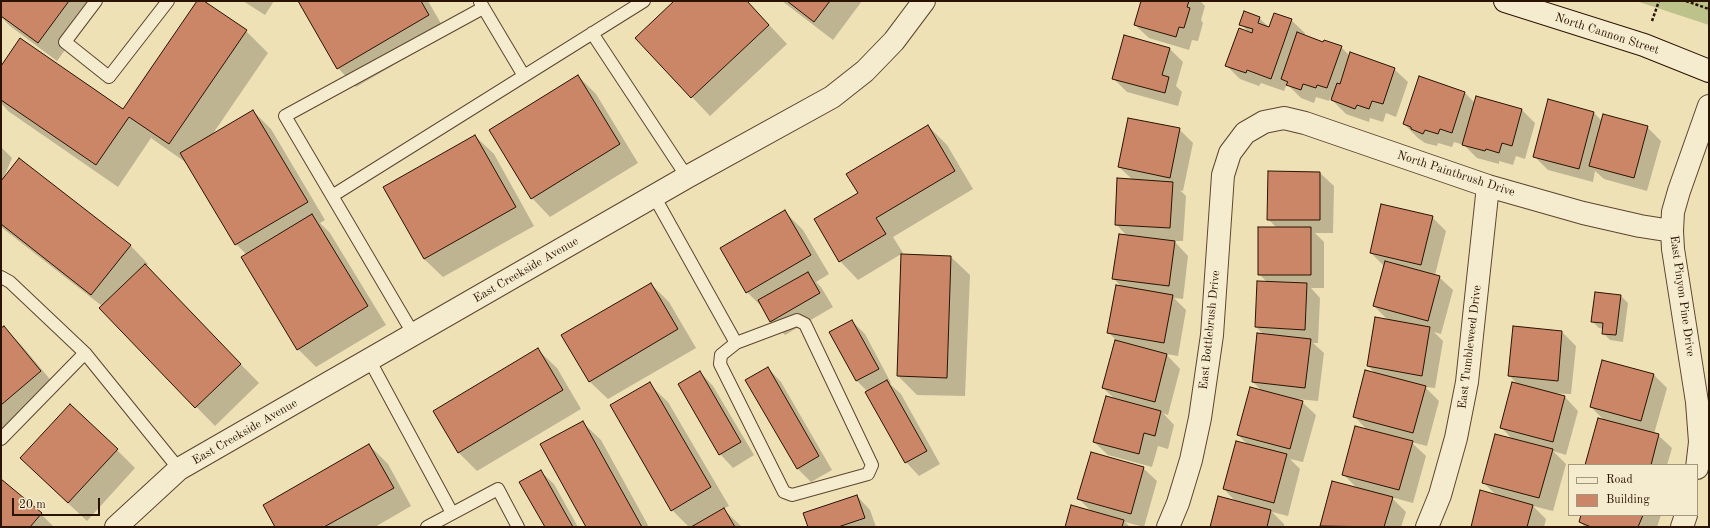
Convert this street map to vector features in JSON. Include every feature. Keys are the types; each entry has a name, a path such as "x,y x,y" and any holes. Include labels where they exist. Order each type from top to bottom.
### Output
{"street":[{"name":"East Creekside Avenue","path":"116,527 179,470 687,177 832,97 865,72 894,41 924,1"},
{"name":"North Cannon Street","path":"1505,1 1644,45 1709,71"},
{"name":"East Pinyon Pine Drive","path":"1697,464 1700,442 1697,402 1673,249 1672,232 1673,212 1709,106"},
{"name":"North Paintbrush Drive","path":"1245,133 1264,122 1284,118 1305,123 1488,186 1583,213 1672,232"},
{"name":"East Bottlebrush Drive","path":"1168,527 1178,503 1200,418 1212,335 1223,175 1230,153 1245,133"},
{"name":"East Tumbleweed Drive","path":"1428,527 1440,495 1456,438 1467,382 1488,186"},
{"path":"1682,527 1686,516"}],"lane":[{"path":"96,1 64,42 109,77 168,1"},
{"path":"332,196 644,1"},
{"path":"414,335 285,116 481,4 524,76"},
{"path":"592,33 687,177"},
{"path":"654,196 736,343"},
{"path":"1,277 10,282 85,353 179,470"},
{"path":"797,320 805,324 872,465 868,474 792,495 784,492 720,364 721,355 736,343 797,320"},
{"path":"1,439 85,353"},
{"path":"370,360 452,513"},
{"path":"427,527 498,489 518,527"}],"path":[{"path":"1686,1 1709,9"}],"green space":[{"path":"1636,1 1709,1 1709,25"}],"building":[{"path":"1,1 69,1 38,43 1,16"},
{"path":"197,1 204,1 247,30 169,144 129,117 96,165 1,100 1,66 20,38 123,109"},
{"path":"298,1 421,1 429,15 337,69"},
{"path":"674,1 747,1 769,25 691,98 635,38"},
{"path":"787,1 830,1 814,22"},
{"path":"1141,1 1189,1 1187,7 1190,8 1184,28 1179,27 1176,37 1134,25"},
{"path":"1244,11 1260,17 1258,23 1269,27 1274,13 1292,19 1271,79 1247,70 1246,73 1225,66 1239,28 1252,33 1253,29 1239,25"},
{"path":"1297,32 1323,42 1324,40 1342,46 1327,88 1317,85 1316,88 1303,84 1301,90 1286,85 1288,82 1281,79"},
{"path":"1124,35 1170,48 1162,75 1169,77 1165,93 1112,79"},
{"path":"1350,52 1395,68 1383,104 1372,101 1369,109 1357,105 1355,109 1331,100 1337,83 1340,84"},
{"path":"578,75 620,144 531,199 489,130"},
{"path":"1419,76 1465,92 1452,133 1440,129 1438,134 1425,130 1423,134 1403,124"},
{"path":"1476,96 1522,109 1512,146 1502,143 1499,153 1462,145"},
{"path":"1548,99 1594,112 1579,169 1533,157"},
{"path":"253,110 308,202 235,245 180,153"},
{"path":"1603,114 1648,126 1634,178 1589,166"},
{"path":"1128,118 1180,128 1170,178 1118,167"},
{"path":"928,125 955,171 876,218 886,234 839,262 814,219 858,193 846,174"},
{"path":"475,135 516,207 424,259 383,187"},
{"path":"19,158 131,245 91,295 1,224 1,181"},
{"path":"1268,171 1320,172 1320,220 1267,220"},
{"path":"1117,178 1173,182 1170,228 1115,225"},
{"path":"1381,204 1433,216 1421,265 1370,253"},
{"path":"785,210 811,255 746,293 720,248"},
{"path":"312,214 368,306 297,350 241,257"},
{"path":"1258,227 1311,227 1311,275 1258,275"},
{"path":"1119,234 1175,241 1169,286 1112,279"},
{"path":"901,254 951,256 947,378 897,376"},
{"path":"1385,261 1440,276 1428,321 1373,306"},
{"path":"145,264 241,364 195,408 99,308"},
{"path":"808,272 820,293 770,322 758,300"},
{"path":"1257,281 1307,283 1305,330 1255,327"},
{"path":"651,283 678,329 589,382 561,335"},
{"path":"1116,285 1173,295 1164,343 1107,333"},
{"path":"1595,292 1621,295 1616,335 1602,334 1603,323 1591,322"},
{"path":"1375,317 1430,327 1422,376 1367,366"},
{"path":"852,320 879,369 856,381 829,332"},
{"path":"4,326 41,371 1,405 1,328"},
{"path":"1513,326 1562,331 1558,381 1508,376"},
{"path":"1257,333 1311,339 1305,388 1252,382"},
{"path":"1115,340 1167,354 1155,402 1102,388"},
{"path":"538,348 563,390 458,453 433,411"},
{"path":"1602,360 1654,374 1641,421 1590,407"},
{"path":"768,367 819,456 797,469 745,380"},
{"path":"1365,370 1426,386 1413,433 1353,417"},
{"path":"700,371 741,442 719,455 678,384"},
{"path":"887,380 927,451 905,463 865,392"},
{"path":"650,382 711,487 671,511 610,405"},
{"path":"1512,382 1565,396 1553,442 1500,428"},
{"path":"1250,387 1303,401 1290,449 1237,435"},
{"path":"1106,396 1161,411 1155,436 1144,433 1139,454 1093,442"},
{"path":"70,404 118,449 68,503 20,458"},
{"path":"1598,418 1659,434 1651,464 1585,464"},
{"path":"583,421 642,527 586,527 540,444"},
{"path":"1355,426 1413,441 1399,490 1342,475"},
{"path":"1495,434 1553,449 1539,498 1482,483"},
{"path":"1236,441 1287,454 1274,503 1223,489"},
{"path":"369,444 394,488 324,527 275,527 263,505"},
{"path":"1091,452 1144,467 1131,514 1077,499"},
{"path":"541,470 573,527 545,527 519,482"},
{"path":"1,479 42,513 30,527 1,527"},
{"path":"1332,481 1393,497 1384,527 1320,526"},
{"path":"1480,490 1533,505 1527,527 1471,527"},
{"path":"857,495 865,518 838,527 808,527 803,513"},
{"path":"1218,496 1271,510 1267,527 1210,527"},
{"path":"1071,505 1124,520 1122,527 1065,527"},
{"path":"724,508 735,527 691,527"},
{"path":"1581,516 1643,516 1638,527 1591,527 1579,522"}]}
